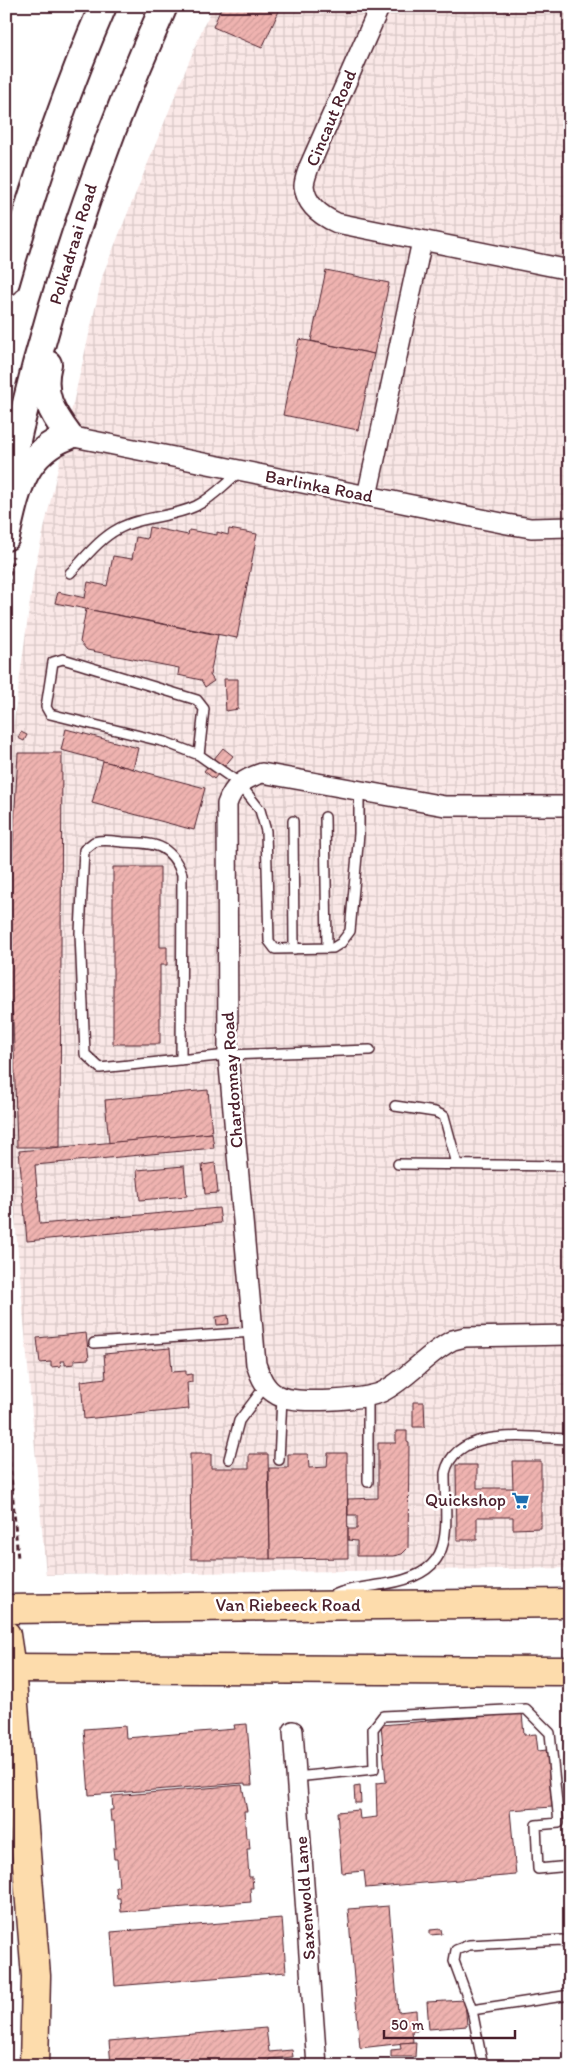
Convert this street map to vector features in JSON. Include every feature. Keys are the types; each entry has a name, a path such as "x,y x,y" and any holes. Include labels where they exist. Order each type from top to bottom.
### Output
{"main road":[{"path":"6,282 32,193 103,6"},
{"name":"Polkadraai Road","path":"6,489 24,412 71,244 108,138 164,6"},
{"path":"6,537 18,488 26,472 44,448 68,436 48,405 45,385 46,368 66,295 71,244"},
{"name":"Van Riebeeck Road","path":"6,1609 570,1603"},
{"path":"6,1635 36,1976 34,2066"},
{"path":"9,1668 570,1671"}],"street":[{"name":"Cincaut Road","path":"380,6 308,167 304,186 313,207 324,218 337,223 570,270"},
{"path":"366,496 422,241"},
{"name":"Barlinka Road","path":"68,436 507,524 547,528 570,527"},
{"path":"239,783 262,773 445,806 570,806"},
{"name":"Chardonnay Road","path":"239,783 226,804 228,1055 256,1364 266,1385 282,1398"},
{"path":"282,1398 292,1400 368,1397 388,1388 453,1340 465,1337 570,1335"},
{"name":"Saxenwold Lane","path":"293,1731 317,2066"}],"lane":[{"path":"70,573 98,543 118,528 180,513 196,506 214,496 242,471"},
{"path":"199,755 204,709 197,700 63,660 53,662 46,707 50,714 165,742 199,755 239,783 260,810 266,831 269,941 275,950 337,946 350,931 359,834 359,792"},
{"path":"325,817 327,948"},
{"path":"293,821 294,949"},
{"path":"181,1060 182,874 174,856 154,844 94,842 84,850 80,924 85,1054 100,1068 181,1060 228,1055 370,1050"},
{"path":"395,1106 435,1112 444,1116 457,1164"},
{"path":"398,1164 570,1166"},
{"path":"94,1343 253,1332"},
{"path":"229,1459 239,1420 266,1385"},
{"path":"368,1397 368,1482"},
{"path":"279,1460 282,1398"},
{"path":"317,1605 344,1591 404,1582 434,1565 442,1549 446,1530 446,1473 448,1463 457,1452 466,1446 496,1436 570,1439"},
{"path":"296,1777 374,1769 373,1729 384,1716 526,1709 550,1733 557,1790 559,1823 536,1825 538,1869 570,1866"},
{"path":"483,2066 472,2010 454,1961 456,1950 469,1945 562,1940 570,1948"},
{"path":"472,2010 570,1995"}],"path":[{"path":"6,1417 18,1559"}],"shaded area":[{"path":"214,6 570,6 570,1568 46,1575 11,1172 6,1090 6,830 10,750 34,572 103,274 203,27"}],"building":[{"path":"222,6 268,6 279,11 262,48 213,27"},
{"path":"326,270 389,283 374,354 311,341"},
{"path":"299,339 374,354 358,430 283,415"},
{"path":"149,527 188,535 189,530 217,535 217,532 228,535 229,529 257,534 237,638 55,603 58,592 85,598 88,582 107,586 113,556 132,559 136,537 147,539"},
{"path":"86,609 218,635 210,675 214,681 205,687 201,680 178,675 179,668 87,650 80,642"},
{"path":"224,679 238,679 238,709 226,711"},
{"path":"66,729 138,748 133,769 61,750"},
{"path":"21,732 27,735 24,741 18,738"},
{"path":"223,748 233,756 214,779 204,771"},
{"path":"18,753 62,753 60,1147 17,1147 13,1021 11,1001 9,1001 10,898"},
{"path":"103,761 205,788 194,830 92,803"},
{"path":"113,867 160,867 160,947 167,947 167,965 160,965 160,1044 113,1044"},
{"path":"208,1090 212,1133 109,1143 105,1100"},
{"path":"212,1133 214,1148 35,1165 40,1224 219,1208 221,1223 27,1241 19,1151"},
{"path":"215,1163 218,1193 205,1194 202,1165"},
{"path":"184,1166 187,1196 140,1200 137,1170"},
{"path":"228,1315 229,1324 217,1325 216,1317"},
{"path":"86,1333 89,1359 74,1360 74,1364 65,1365 65,1361 60,1361 61,1366 51,1367 51,1362 40,1363 37,1338"},
{"path":"170,1348 172,1372 186,1371 186,1375 192,1374 192,1382 187,1383 189,1409 84,1419 81,1381 106,1378 104,1354"},
{"path":"413,1402 424,1402 425,1427 413,1427"},
{"path":"396,1431 407,1431 407,1442 409,1443 408,1548 402,1554 393,1556 357,1556 357,1541 348,1540 348,1529 357,1529 357,1515 348,1515 348,1499 378,1498 378,1443 396,1443"},
{"path":"328,1453 347,1453 348,1558 270,1559 269,1468 288,1468 288,1454 308,1454 309,1468 327,1467"},
{"path":"190,1454 211,1454 211,1468 249,1468 249,1454 268,1454 270,1559 191,1559"},
{"path":"512,1461 541,1461 541,1528 513,1529 513,1517 477,1517 477,1540 457,1540 456,1465 477,1465 477,1488 513,1488"},
{"path":"522,1713 524,1735 536,1734 538,1751 547,1750 552,1807 510,1810 516,1875 366,1888 364,1871 342,1873 337,1812 359,1810 360,1819 377,1817 376,1783 386,1782 381,1725"},
{"path":"247,1724 252,1785 245,1785 245,1783 89,1795 84,1729 125,1726 126,1738 235,1729 234,1725"},
{"path":"242,1785 247,1811 244,1811 246,1838 249,1838 250,1849 247,1849 249,1877 252,1877 253,1888 250,1888 251,1902 121,1912 120,1898 117,1898 116,1887 119,1887 117,1859 114,1859 113,1848 116,1848 114,1821 111,1821 110,1810 113,1810 112,1796"},
{"path":"360,1786 361,1803 355,1803 354,1787"},
{"path":"389,1906 398,2012 416,2010 417,2031 412,2031 413,2042 360,2048 348,1909"},
{"path":"282,1918 286,1972 115,1986 111,1932"},
{"path":"441,1929 442,1934 430,1935 430,1930"},
{"path":"465,2000 467,2026 429,2029 427,2002"},
{"path":"266,2028 269,2052 292,2050 293,2057 269,2059 270,2066 111,2066 109,2041"},
{"path":"416,2042 415,2057 391,2057 391,2050 401,2049 400,2043"}],"place":[{"name":"Quickshop","path":"520,1500"}]}
